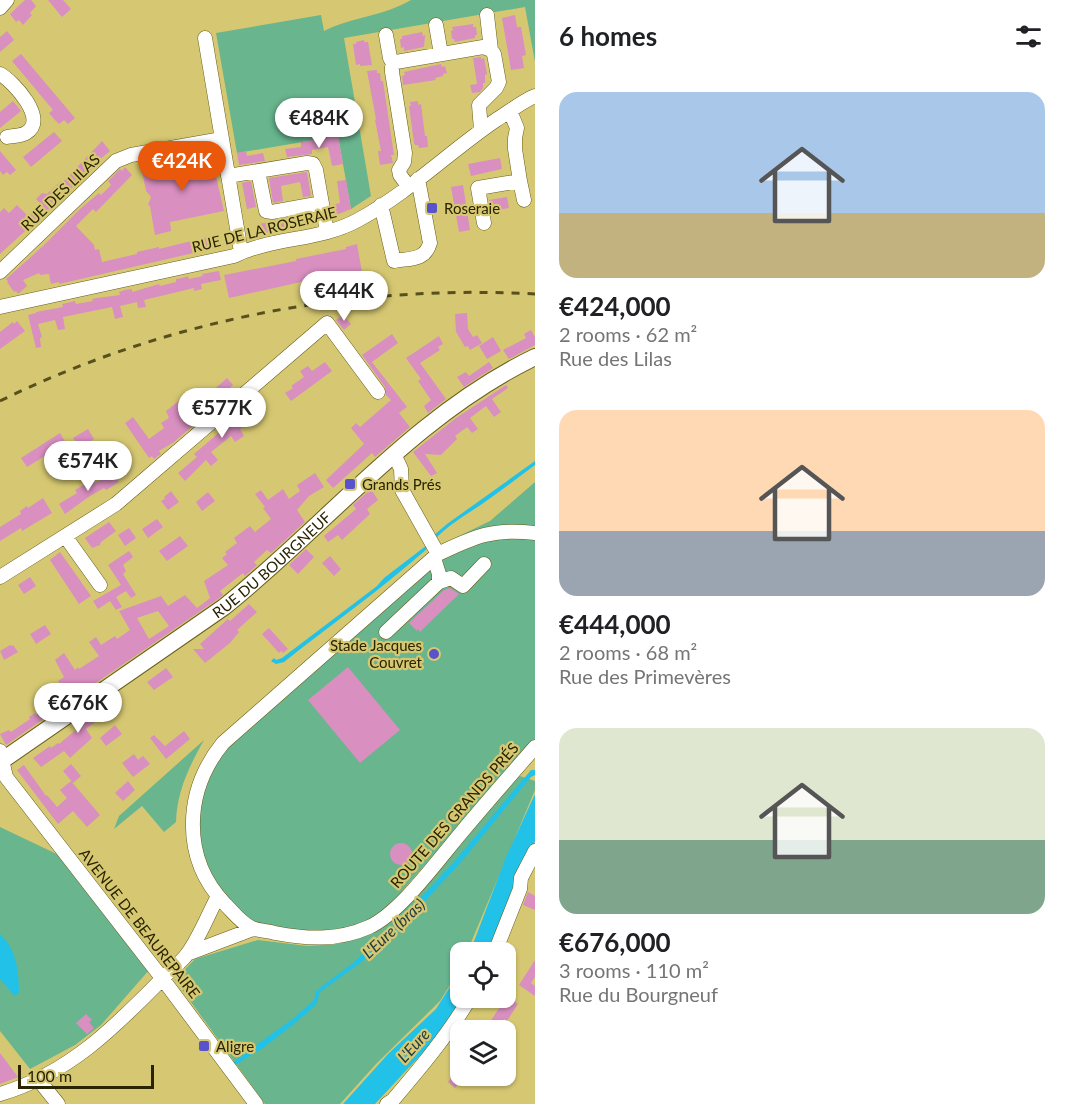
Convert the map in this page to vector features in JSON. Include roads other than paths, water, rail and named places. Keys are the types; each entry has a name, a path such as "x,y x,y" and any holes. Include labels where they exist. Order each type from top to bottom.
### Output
{"main road":[{"name":"RUE DU BOURGNEUF","path":"1,758 224,607 251,586 394,454 495,379 535,357"}],"street":[{"path":"0,8 7,0"},
{"path":"481,130 479,105 499,82 494,54 491,50 487,15"},
{"path":"436,25 441,54"},
{"path":"381,205 394,261 423,256 428,251 430,243 413,183 400,175 399,170 404,162 405,153 392,72 394,64 390,58 386,35"},
{"path":"205,38 241,252"},
{"path":"394,64 483,47 491,50"},
{"path":"0,74 16,88 30,106 33,117 31,127 26,133 7,137"},
{"name":"RUE DE LA ROSERAIE","path":"0,307 234,256 241,252 327,232 358,220 413,183 481,130 535,96"},
{"path":"510,111 517,128 515,148 524,200"},
{"name":"RUE DES LILAS","path":"0,272 121,158 222,139"},
{"path":"228,176 306,163 313,164 327,232"},
{"path":"258,171 266,211 272,212 322,203"},
{"path":"484,223 478,188 520,181"},
{"path":"0,577 116,504 327,323 378,392"},
{"path":"394,454 401,469 402,490 434,549 440,582"},
{"path":"253,929 218,896 198,858 193,824 195,801 200,779 212,756 237,730 434,549 496,532 535,533"},
{"path":"64,536 100,585"},
{"path":"386,632 440,582 451,578 463,586 484,564"},
{"name":"ROUTE DES GRANDS PRÉS","path":"253,929 300,938 323,938 348,934 369,927 385,916 416,886 535,747"},
{"name":"AVENUE DE BEAUREPAIRE","path":"1,758 6,777 162,978 256,1104"},
{"path":"499,942 520,889 521,878 535,851"},
{"path":"0,1094 38,1079 86,1051 135,1007 187,954 218,896"},
{"path":"187,954 253,929"},
{"path":"387,1104 393,1100 434,1051 464,1008"},
{"path":"38,1079 58,1104"}],"water":[{"path":"535,461 535,465 460,518 393,577 284,662 276,664 271,661 274,658 276,660 282,658 377,586 427,545 433,536 447,524"},
{"name":"L'Eure (bras)","path":"531,770 535,770 535,775 461,862 398,930 360,963 320,992 316,1005 295,1023 263,1048 235,1065 233,1062 294,1018 314,1000 316,991 353,963 397,923 454,862"},
{"path":"535,794 535,841 512,899 508,901 493,942 474,942 506,857"},
{"path":"0,934 10,946 16,961 19,992 15,996 0,979"},
{"name":"L'Eure","path":"450,987 450,1008 459,1008 442,1032 375,1104 343,1104 388,1054 436,1009"}],"railway":[{"path":"0,401 63,373 127,349 194,329 261,313 329,302 397,295 466,292 535,294"}],"place":[{"name":"Roseraie","path":"432,208"},
{"name":"Grands Prés","path":"350,484"},
{"name":"Stade Jacques Couvret","path":"434,654"},
{"name":"Aligre","path":"204,1046"}]}
